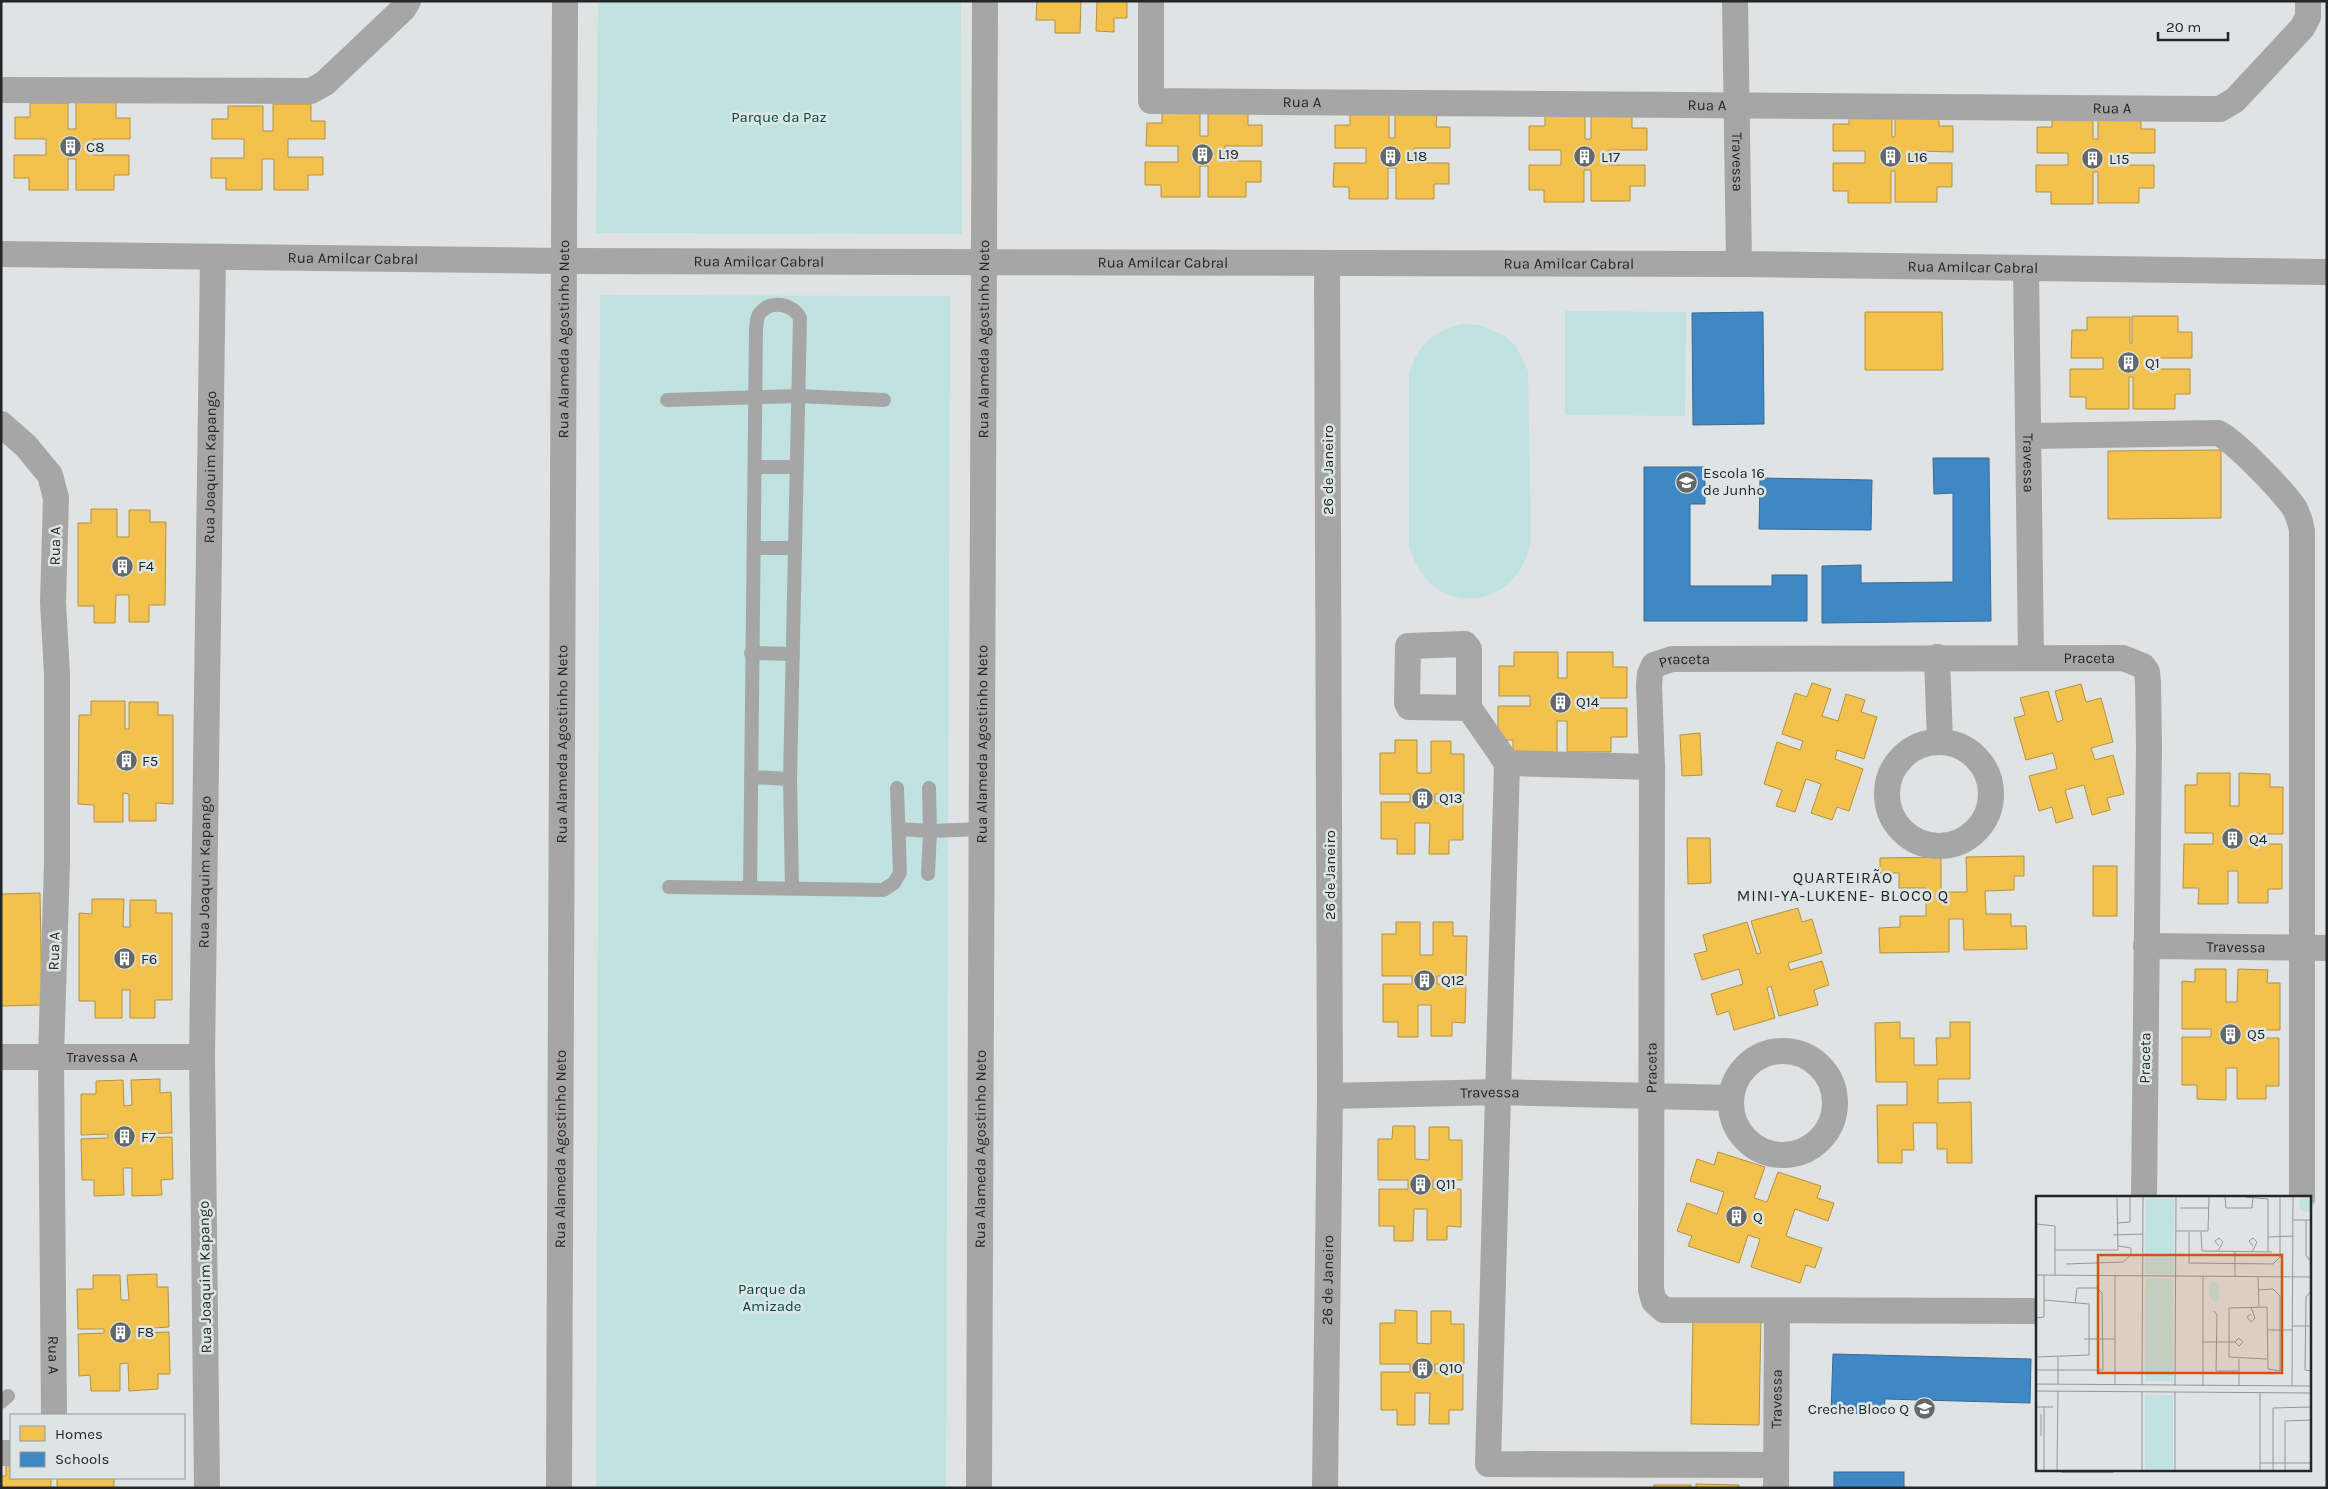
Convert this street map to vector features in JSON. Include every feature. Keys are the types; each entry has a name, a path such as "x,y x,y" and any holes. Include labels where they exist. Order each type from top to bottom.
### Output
{"street":[{"path":"1,90 311,91 324,83 403,10 408,1"},
{"name":"Rua Alameda Agostinho Neto","path":"560,1488 566,1"},
{"name":"Rua Alameda Agostinho Neto","path":"979,1488 985,1"},
{"name":"Rua A","path":"1151,1 1151,101 2220,109 2235,100 2302,28 2308,17 2308,1"},
{"name":"Travessa","path":"1735,1 1739,264"},
{"name":"Rua Amilcar Cabral","path":"1,254 565,261 1739,264 2327,272"},
{"name":"Rua Joaquim Kapango","path":"207,1488 202,1057 213,257"},
{"name":"26 de Janeiro","path":"1324,1488 1330,1096 1327,263"},
{"name":"Travessa","path":"2026,269 2030,436 2031,658"},
{"name":"Rua A","path":"1,424 26,446 50,475 56,498 54,602 57,863 51,1057 54,1414"},
{"path":"2030,436 2218,433 2231,442 2290,502 2300,518 2302,531 2314,948 2302,1141 2302,1196"},
{"name":"Praceta","path":"2036,1311 1777,1312 1664,1310 1654,1301 1651,1290 1652,767 1650,679 1654,665 1662,660 1682,658 2123,658 2143,666 2147,672 2149,746 2144,1196"},
{"path":"1937,658 1940,742"},
{"path":"1469,708 1508,763 1488,1464 1776,1476"},
{"path":"1508,763 1652,767"},
{"name":"Travessa","path":"2146,946 2314,948"},
{"path":"1788,1051 1806,1056 1821,1067 1832,1085 1836,1102 1832,1123 1822,1138 1802,1152 1784,1156 1761,1151 1746,1141 1739,1133 1731,1116 1730,1098 1737,1077 1748,1063 1769,1052 1788,1051"},
{"name":"Travessa A","path":"1,1057 202,1057"},
{"name":"Travessa","path":"1330,1096 1498,1092 1730,1098"},
{"name":"Travessa","path":"1776,1476 1777,1312"}],"lane":[{"path":"750,888 751,653 755,548 758,315 764,309 787,305 795,310 800,318 790,778 792,888"},
{"path":"667,400 798,396 884,400"},
{"path":"755,467 796,467"},
{"path":"755,548 794,548"},
{"path":"751,653 793,654"},
{"path":"750,777 790,778"},
{"path":"669,886 883,890 894,883 900,873 897,788"},
{"path":"928,874 929,788"},
{"path":"898,829 930,831 982,830"}],"green space":[{"name":"Parque da Paz","path":"598,1 961,1 962,234 596,233"},
{"name":"Parque da Amizade","path":"600,295 950,296 946,1488 596,1488"},
{"path":"1565,311 1686,312 1685,416 1565,415"},
{"path":"1464,324 1479,325 1505,336 1516,346 1528,371 1531,539 1523,564 1509,583 1492,594 1472,599 1452,596 1434,586 1419,569 1409,545 1409,374 1417,355 1429,340 1444,330"}],"building: Homes":[{"path":"1037,1 1081,1 1080,33 1055,33 1055,20 1036,20"},
{"path":"1097,1 1127,1 1127,18 1114,18 1114,32 1096,31"},
{"name":"C8","path":"76,102 116,102 116,118 130,118 130,139 93,139 93,155 129,155 129,175 114,175 114,190 76,190 76,159 68,159 68,190 29,190 29,178 14,178 14,155 46,155 46,139 15,139 15,117 30,117 30,103 68,103 68,129 76,129"},
{"path":"273,104 311,104 311,121 325,121 325,139 288,139 288,157 323,157 323,175 308,175 308,190 274,190 274,159 262,159 262,190 226,190 226,178 211,178 211,158 244,158 244,139 212,139 212,119 228,119 228,106 263,106 263,131 273,131"},
{"name":"L19","path":"1208,109 1248,109 1248,125 1262,125 1262,146 1225,146 1225,161 1261,161 1261,182 1246,182 1246,197 1208,197 1208,166 1200,166 1200,197 1161,197 1161,185 1145,185 1145,162 1178,162 1178,146 1146,146 1147,123 1162,123 1162,110 1200,110 1200,136 1208,136"},
{"name":"L18","path":"1395,110 1437,110 1436,127 1450,127 1450,148 1414,148 1414,163 1449,163 1449,184 1434,184 1434,199 1396,199 1396,168 1388,168 1388,199 1349,199 1349,187 1333,187 1334,163 1366,163 1366,148 1335,148 1335,125 1350,125 1350,111 1389,112 1389,138 1395,138"},
{"name":"L16","path":"1895,110 1939,110 1939,126 1953,126 1953,152 1917,151 1917,163 1952,163 1952,187 1937,187 1937,202 1895,202 1895,171 1891,171 1891,203 1848,203 1848,191 1833,191 1833,163 1865,163 1865,151 1833,151 1833,124 1849,124 1849,111 1892,111 1892,137 1895,137"},
{"name":"L17","path":"1591,112 1632,112 1632,128 1647,128 1647,150 1609,150 1609,165 1645,165 1645,186 1630,186 1630,201 1591,201 1591,170 1584,170 1584,202 1544,202 1544,190 1529,190 1529,165 1561,165 1561,150 1529,150 1529,126 1545,126 1545,113 1585,113 1585,139 1591,139"},
{"name":"L15","path":"2098,112 2141,112 2141,129 2155,129 2155,153 2118,153 2118,165 2154,165 2154,188 2139,188 2139,203 2098,203 2098,172 2093,172 2093,204 2051,204 2051,192 2036,192 2036,165 2068,165 2068,153 2037,153 2037,127 2052,127 2052,114 2093,114 2093,139 2098,139"},
{"path":"1865,312 1942,312 1943,370 1865,370"},
{"name":"Q1","path":"2132,316 2178,316 2178,332 2192,332 2192,358 2155,358 2155,369 2190,369 2190,394 2175,394 2175,409 2133,409 2133,377 2129,377 2129,409 2086,409 2086,397 2070,397 2070,369 2103,369 2103,358 2071,358 2072,330 2087,330 2087,317 2130,317 2130,343 2132,343"},
{"path":"2221,450 2221,518 2108,519 2108,451"},
{"name":"F4","path":"91,509 117,509 117,537 129,537 129,510 150,510 150,522 166,522 165,605 149,605 149,622 129,622 129,595 116,595 115,623 94,623 94,606 78,606 78,523 91,523"},
{"name":"Q14","path":"1514,652 1558,652 1558,678 1567,678 1567,652 1613,652 1613,667 1627,667 1627,698 1590,698 1590,708 1627,708 1627,737 1611,737 1611,752 1567,752 1567,721 1557,721 1557,753 1513,752 1513,740 1498,740 1498,706 1530,706 1530,696 1499,696 1499,666 1514,666"},
{"path":"1812,683 1831,689 1822,716 1838,721 1846,694 1865,700 1861,712 1877,717 1864,759 1837,750 1835,759 1863,769 1849,811 1837,807 1832,820 1811,813 1821,784 1806,779 1795,812 1776,806 1782,790 1764,784 1777,742 1800,750 1803,741 1782,734 1795,693 1807,697"},
{"path":"2081,684 2086,702 2101,698 2113,742 2091,748 2095,760 2113,755 2124,794 2107,798 2110,810 2092,815 2084,785 2065,790 2073,818 2056,823 2052,807 2039,811 2029,776 2057,769 2053,753 2026,760 2014,718 2025,715 2020,698 2048,691 2057,722 2063,720 2055,691"},
{"name":"F5","path":"91,701 125,701 125,729 129,729 129,702 158,702 158,715 173,715 173,804 156,803 156,821 129,821 129,794 123,793 123,822 94,822 94,805 78,804 79,715 91,715"},
{"path":"1700,733 1702,775 1682,776 1680,735"},
{"name":"Q13","path":"1395,740 1417,740 1417,773 1431,773 1431,741 1451,741 1451,754 1464,754 1464,794 1435,794 1435,803 1463,803 1463,840 1449,840 1449,854 1429,854 1430,823 1415,823 1415,854 1397,854 1397,839 1381,839 1381,802 1410,802 1410,794 1380,794 1380,753 1395,753"},
{"name":"Q4","path":"2197,773 2230,773 2230,806 2239,806 2239,773 2270,774 2270,787 2283,787 2283,834 2253,834 2253,844 2282,844 2282,889 2268,889 2268,903 2238,903 2238,871 2228,871 2228,904 2198,904 2199,888 2183,888 2184,844 2213,844 2213,833 2185,833 2185,785 2197,785"},
{"path":"1687,838 1710,838 1711,883 1688,884"},
{"path":"2024,856 2024,876 2014,876 2014,890 1985,891 1986,914 2011,914 2011,926 2026,926 2027,949 1964,950 1963,919 1949,919 1949,952 1880,953 1879,928 1900,927 1900,916 1926,916 1926,888 1899,888 1899,873 1880,873 1880,858 1941,857 1941,892 1967,892 1966,857"},
{"path":"2093,866 2117,866 2117,916 2093,916"},
{"path":"40,893 42,1005 1,1006 1,894"},
{"name":"F6","path":"92,899 124,899 123,927 130,927 130,900 156,900 156,913 172,913 172,1000 155,1000 155,1018 130,1018 130,990 122,990 122,1018 95,1018 95,1001 79,1001 79,913 92,914"},
{"path":"1798,908 1802,922 1812,919 1822,953 1788,963 1790,970 1822,961 1829,985 1814,990 1818,1005 1779,1016 1771,986 1767,988 1775,1018 1734,1030 1729,1011 1717,1015 1711,994 1743,984 1739,969 1702,980 1694,954 1707,951 1703,935 1747,922 1757,954 1761,953 1751,921"},
{"name":"Q12","path":"1396,922 1420,922 1420,955 1433,955 1433,922 1453,922 1453,936 1467,936 1466,976 1437,976 1437,984 1466,985 1465,1023 1452,1022 1452,1036 1431,1036 1431,1005 1418,1005 1418,1037 1398,1037 1398,1022 1383,1022 1383,984 1412,984 1412,976 1382,976 1382,934 1396,934"},
{"name":"Q5","path":"2195,969 2226,969 2226,1002 2237,1002 2238,969 2268,970 2267,983 2280,983 2280,1030 2251,1030 2251,1038 2279,1038 2279,1086 2266,1086 2266,1099 2237,1099 2237,1068 2226,1068 2226,1100 2197,1099 2197,1085 2182,1085 2182,1037 2211,1037 2211,1029 2182,1029 2182,981 2195,982"},
{"path":"1900,1022 1900,1038 1914,1038 1914,1065 1937,1065 1936,1038 1950,1038 1950,1022 1970,1022 1970,1079 1938,1079 1938,1103 1971,1102 1972,1163 1947,1163 1947,1149 1937,1149 1937,1123 1913,1123 1914,1150 1902,1150 1902,1163 1878,1163 1877,1105 1907,1105 1907,1082 1876,1082 1875,1023"},
{"name":"F7","path":"160,1079 160,1093 171,1092 172,1133 141,1134 141,1138 172,1137 173,1179 161,1180 162,1195 132,1196 132,1168 123,1168 124,1195 94,1196 94,1180 82,1180 81,1139 108,1138 108,1134 81,1135 81,1094 96,1094 96,1081 123,1080 124,1106 132,1105 131,1080"},
{"name":"Q11","path":"1393,1126 1415,1126 1415,1159 1429,1160 1429,1127 1449,1127 1449,1140 1462,1140 1462,1180 1433,1180 1433,1189 1461,1189 1461,1227 1447,1226 1447,1240 1427,1240 1427,1209 1414,1209 1413,1241 1394,1241 1394,1226 1379,1226 1379,1189 1408,1189 1408,1180 1378,1180 1378,1139 1392,1139"},
{"name":"Q","path":"1718,1152 1765,1167 1754,1198 1767,1202 1778,1172 1821,1186 1817,1198 1834,1203 1828,1221 1795,1209 1786,1236 1822,1248 1815,1268 1806,1265 1800,1283 1751,1267 1760,1239 1748,1235 1739,1263 1688,1246 1692,1236 1677,1231 1687,1203 1717,1214 1724,1192 1690,1181 1697,1159 1714,1165"},
{"name":"F8","path":"157,1274 157,1287 168,1287 169,1327 138,1329 138,1333 169,1332 170,1374 158,1374 158,1389 129,1391 128,1363 120,1364 120,1391 91,1391 90,1375 79,1376 78,1334 104,1333 104,1329 78,1329 77,1289 93,1289 93,1275 120,1275 121,1300 129,1300 127,1275"},
{"name":"Q10","path":"1395,1310 1417,1311 1417,1343 1431,1344 1431,1311 1451,1311 1451,1324 1464,1324 1464,1364 1435,1364 1435,1373 1463,1374 1463,1410 1449,1410 1449,1424 1429,1424 1430,1393 1415,1393 1415,1425 1397,1425 1397,1410 1381,1410 1381,1372 1410,1372 1410,1364 1380,1364 1380,1323 1395,1323"},
{"path":"1693,1315 1761,1316 1759,1425 1691,1424"},
{"path":"6,1463 10,1463 10,1479 51,1479 51,1488 1,1488 1,1476 6,1476"},
{"path":"57,1479 114,1479 114,1488 57,1488"},
{"path":"1696,1484 1739,1485 1739,1488 1696,1488"},
{"path":"1654,1485 1691,1485 1691,1488 1654,1488"}],"building: Schools":[{"path":"1763,312 1764,424 1693,425 1692,313"},
{"path":"1933,458 1989,458 1991,621 1822,623 1822,566 1861,565 1861,583 1953,582 1953,493 1934,494"},
{"path":"1644,467 1705,467 1705,504 1690,504 1690,586 1772,586 1772,575 1807,575 1807,621 1644,621"},
{"path":"1760,478 1872,480 1871,530 1759,529"},
{"path":"1833,1354 2031,1359 2030,1403 1885,1399 1884,1414 1831,1413"},
{"path":"1834,1472 1904,1472 1904,1488 1834,1488"}],"place":[{"name":"C8","path":"70,147"},
{"name":"L19","path":"1202,154"},
{"name":"L18","path":"1390,156"},
{"name":"L17","path":"1585,157"},
{"name":"L16","path":"1891,157"},
{"name":"L15","path":"2093,159"},
{"name":"Q1","path":"2129,363"},
{"name":"Escola 16 de Junho","path":"1687,482"},
{"name":"F4","path":"122,566"},
{"name":"Q14","path":"1560,702"},
{"name":"F5","path":"126,761"},
{"name":"Q13","path":"1423,798"},
{"name":"Q4","path":"2233,839"},
{"name":"F6","path":"125,959"},
{"name":"Q12","path":"1425,980"},
{"name":"Q5","path":"2231,1034"},
{"name":"F7","path":"125,1137"},
{"name":"Q11","path":"1420,1184"},
{"name":"Q","path":"1737,1217"},
{"name":"F8","path":"121,1332"},
{"name":"Q10","path":"1423,1368"},
{"name":"Creche Bloco Q","path":"1925,1409"}],"district":[{"name":"QUARTEIRÃO MINI-YA-LUKENE- BLOCO Q","path":"1843,886"}]}
